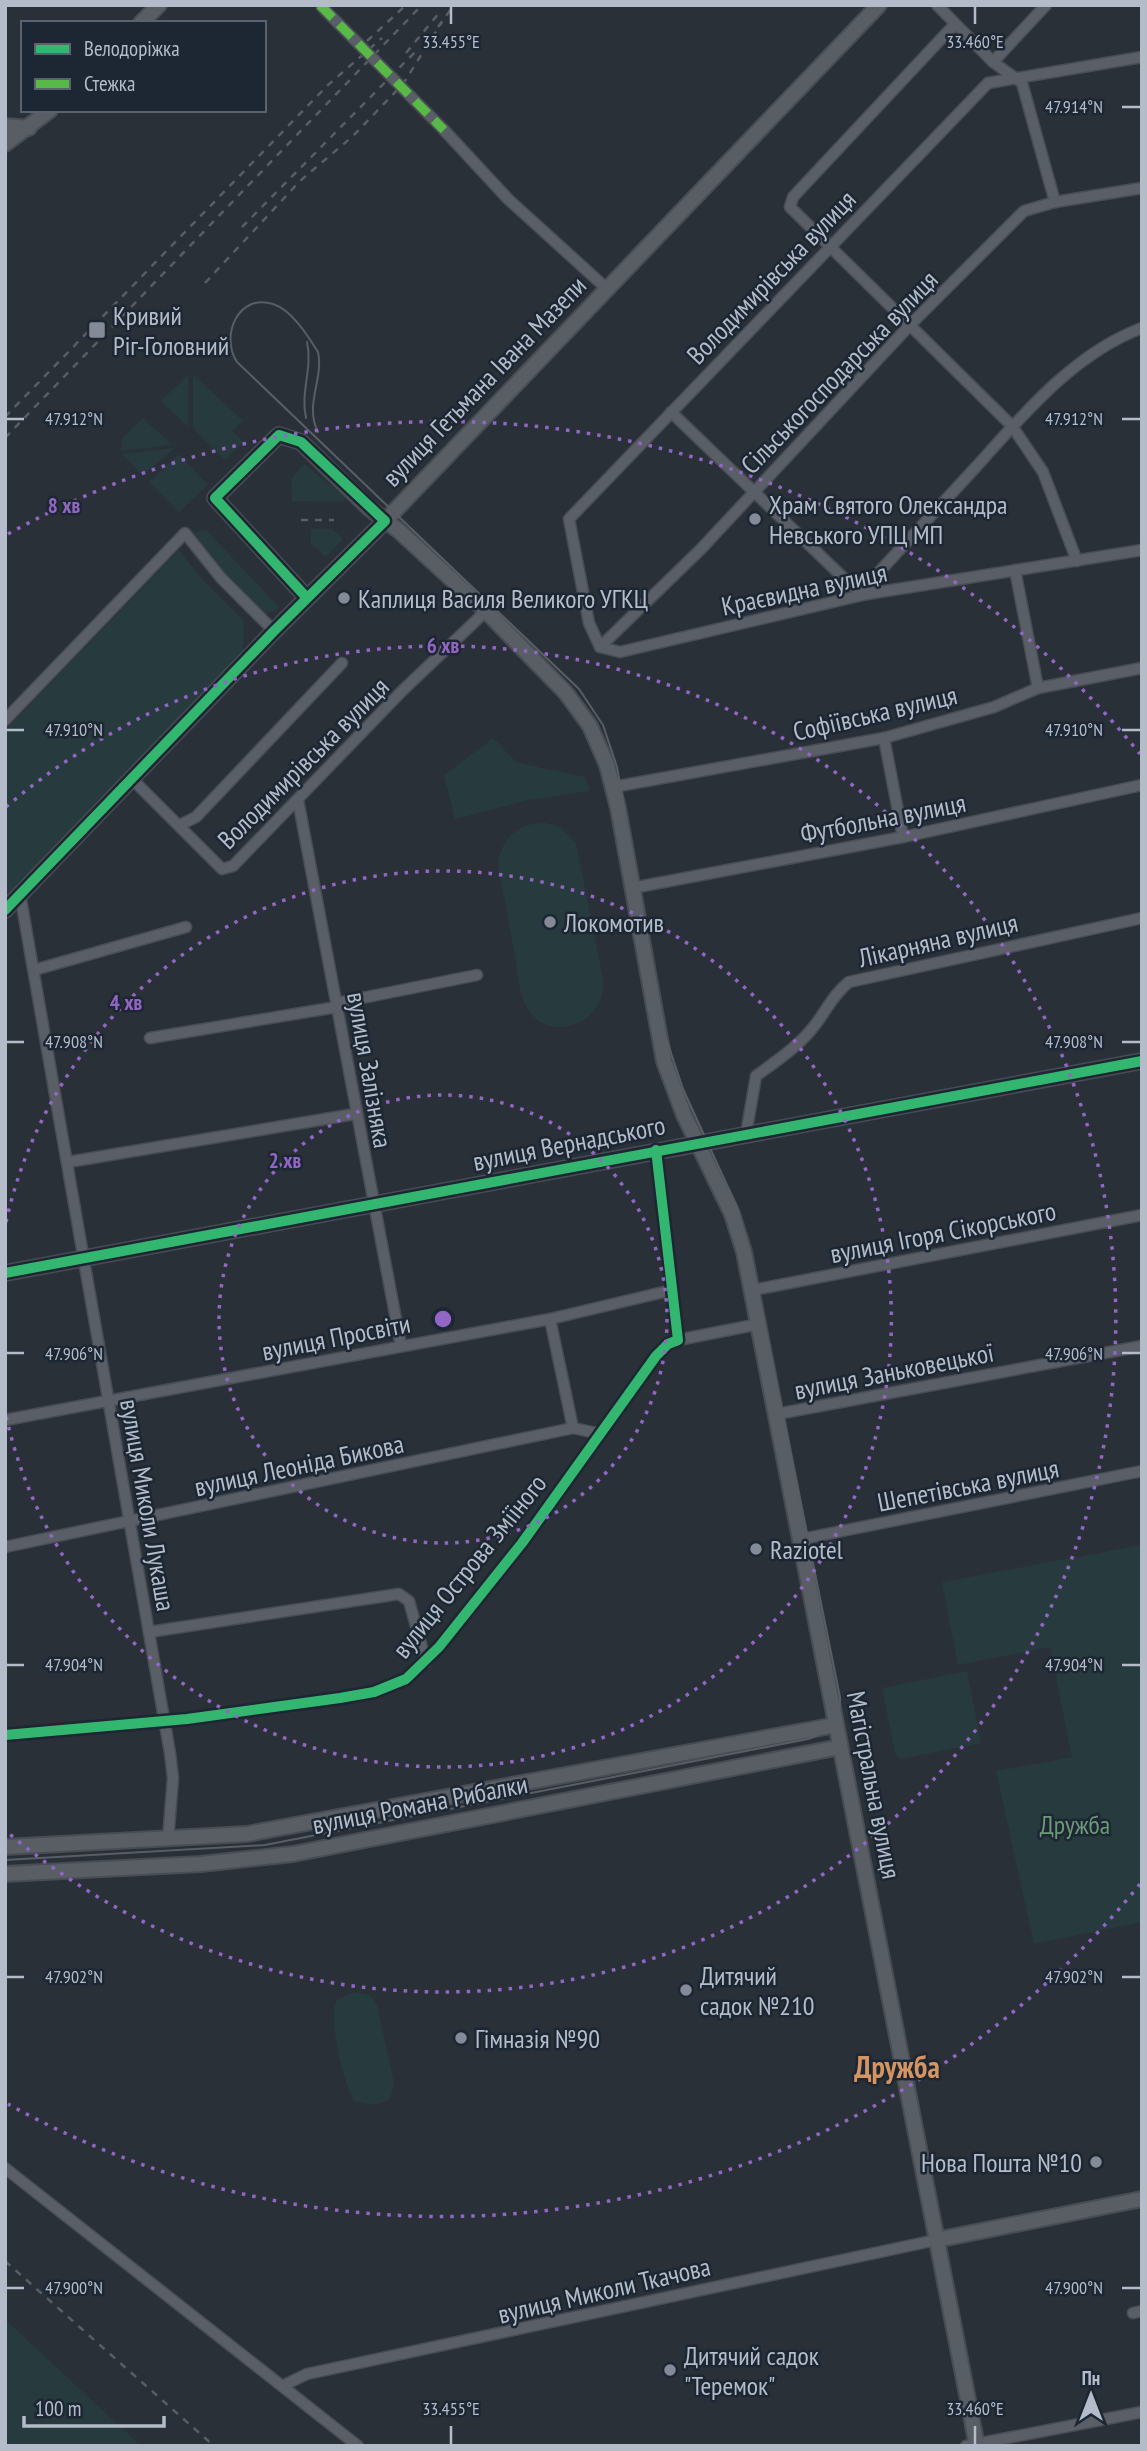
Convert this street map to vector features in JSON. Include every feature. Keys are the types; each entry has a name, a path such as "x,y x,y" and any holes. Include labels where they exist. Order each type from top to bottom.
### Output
{"main road":[{"path":"143,21 159,5"},
{"name":"вулиця Гетьмана Івана Мазепи","path":"5,910 274,631 385,521 879,5"},
{"path":"5,144 48,112"},
{"path":"5,126 29,128"},
{"path":"307,598 215,498 279,435 301,442 385,521"},
{"name":"Магістральна вулиця","path":"385,521 486,611 579,708 596,739 613,787 664,1061 696,1143 739,1233 753,1290 973,2445"},
{"name":"вулиця Вернадського","path":"5,1273 1142,1061"},
{"name":"вулиця Романа Рибалки","path":"5,1847 247,1835 836,1725"},
{"name":"вулиця Романа Рибалки","path":"5,1874 201,1864 293,1854 840,1747"},
{"path":"936,2240 1142,2199"}],"street":[{"path":"320,5 508,199 606,288"},
{"path":"937,5 993,62 1022,83 1055,202"},
{"path":"993,62 1046,5"},
{"path":"955,24 789,202 790,208 1012,426 1043,472 1077,561"},
{"name":"Володимирівська вулиця","path":"600,647 589,624 569,519 988,83 1142,57"},
{"name":"Сільськогосподарська вулиця","path":"600,647 701,548 910,325 1024,211 1055,202 1142,188"},
{"path":"671,412 852,586 867,594 880,571 1012,426 1097,349 1142,328"},
{"path":"5,720 185,533 221,578 274,631"},
{"name":"Краєвидна вулиця","path":"600,647 620,652 867,594 1142,550"},
{"path":"1015,570 1038,688"},
{"name":"Володимирівська вулиця","path":"180,825 222,869 227,868 298,800 401,692 486,611"},
{"path":"131,778 173,822 180,825 196,817 342,663"},
{"name":"Софіївська вулиця","path":"613,787 884,737 994,707 1038,688 1142,668"},
{"path":"884,737 903,837"},
{"name":"Футбольна вулиця","path":"632,888 903,837 1142,785"},
{"name":"вулиця Залізняка","path":"298,800 355,1114 401,1346"},
{"name":"вулиця Миколи Лукаша","path":"20,894 173,1778 168,1840"},
{"name":"Лікарняна вулиця","path":"746,1134 756,1076 787,1053 811,1030 839,990 849,982 1142,918"},
{"path":"34,970 187,927"},
{"path":"150,1038 337,1005 477,975"},
{"path":"68,1162 355,1114"},
{"path":"656,1150 678,1340 759,1324"},
{"name":"вулиця Ігоря Сікорського","path":"753,1290 1142,1215"},
{"name":"вулиця Просвіти","path":"5,1420 550,1319 672,1290"},
{"path":"550,1319 573,1428"},
{"name":"вулиця Острова Зміїного","path":"5,1735 164,1721 374,1692 406,1679 426,1662 530,1533 656,1356 668,1344 678,1340"},
{"name":"вулиця Заньковецької","path":"777,1414 1142,1346"},
{"name":"вулиця Леоніда Бикова","path":"5,1547 130,1523 573,1428 601,1434"},
{"name":"Шепетівська вулиця","path":"802,1539 1142,1471"},
{"path":"149,1632 399,1594 409,1601 426,1662"},
{"path":"5,2168 358,2446"},
{"name":"вулиця Миколи Ткачова","path":"282,2386 307,2374 936,2240"},
{"path":"973,2445 1142,2412"}],"green space":[{"path":"193,374 243,421 232,431 244,442 225,460 193,428"},
{"path":"188,375 188,427 161,401"},
{"path":"143,418 172,445 121,451 123,437"},
{"path":"175,448 143,475 122,454"},
{"path":"179,454 208,485 179,512 149,482"},
{"path":"304,464 346,498 343,502 292,501 291,479"},
{"path":"311,529 332,529 343,539 326,557 311,544"},
{"path":"206,530 280,608 266,614 230,581 194,533"},
{"path":"179,550 198,575 244,621 243,651 5,899 5,730"},
{"path":"492,739 519,763 585,777 590,791 528,800 455,819 444,775"},
{"name":"Локомотив","path":"546,823 560,827 576,843 603,979 602,995 596,1008 574,1025 560,1027 547,1025 535,1017 523,999 498,865 503,847 513,834 527,825"},
{"name":"Дружба","path":"1142,1545 1142,1922 1034,1944 996,1771 1072,1757 1050,1647 958,1665 942,1582"},
{"path":"967,1671 981,1743 900,1759 895,1753 882,1688"},
{"path":"354,1992 370,1995 377,2005 394,2083 390,2099 376,2105 356,2102 351,2095 338,2052 334,2008 337,2000"},
{"path":"5,2320 12,2326 141,2446 5,2446"}],"tram line":[{"path":"5,1860 265,1845 808,1739 828,1729 839,1713 840,1697 751,1257 737,1207 683,1089 663,1029 617,767 603,725 579,689 237,362 232,352 232,329 235,319 250,305 261,302 280,307 299,324 318,352 319,372 313,402 314,422 318,432"},
{"path":"306,418 304,399 309,361 307,342"}],"railway":[{"path":"367,41 406,5"},
{"path":"5,438 422,5"},
{"path":"438,27 454,5"},
{"path":"406,53 439,13"},
{"path":"205,283 300,181 353,136 403,84 442,22"},
{"path":"5,417 328,85 382,38"},
{"path":"242,227 419,48"},
{"path":"301,520 334,520"},
{"path":"5,2261 214,2446"}],"marked path":[{"path":"320,5 444,130"}],"cycle path":[{"path":"5,910 274,631 385,521 301,442 279,435 215,498 307,598"},
{"path":"5,1273 1142,1061"},
{"path":"5,1735 187,1719 340,1698 374,1692 406,1679 439,1647 522,1543 656,1356 668,1344 678,1340 656,1150"}],"place":[{"name":"Кривий Ріг-Головний","path":"97,330"},
{"name":"Храм Святого Олександра Невського УПЦ МП","path":"755,519"},
{"name":"Каплиця Василя Великого УГКЦ","path":"344,598"},
{"name":"Локомотив","path":"550,922"},
{"name":"Raziotel","path":"756,1549"},
{"name":"Дитячий садок №210","path":"686,1990"},
{"name":"Гімназія №90","path":"461,2038"},
{"name":"Нова Пошта №10","path":"1096,2162"},
{"name":"Дитячий садок \"Теремок\"","path":"670,2370"}],"district":[{"name":"Дружба","path":"897,2066"}]}
